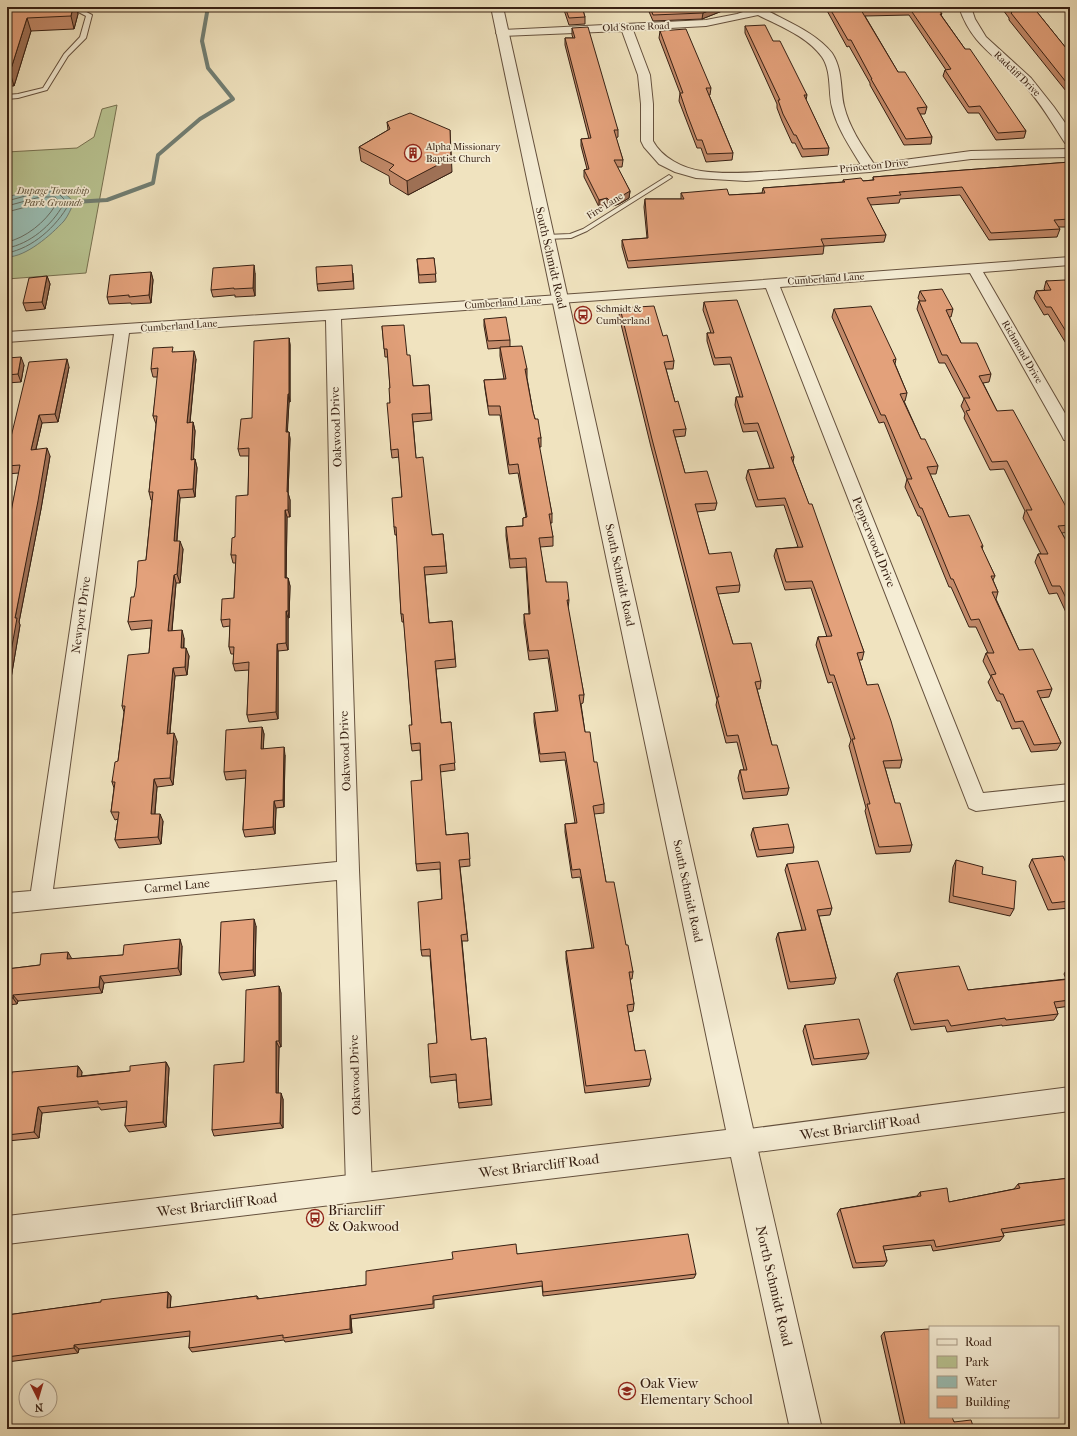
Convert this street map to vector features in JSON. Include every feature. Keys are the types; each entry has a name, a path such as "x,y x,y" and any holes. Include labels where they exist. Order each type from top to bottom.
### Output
{"street":[{"name":"South Schmidt Road","path":"497,7 742,1142"},
{"name":"Radcliff Drive","path":"965,7 968,20 982,41 1026,80 1041,97 1060,123 1070,140"},
{"name":"Old Stone Road","path":"502,33 706,23 732,19 764,9"},
{"path":"764,9 812,40 832,64 838,106 842,120 870,168"},
{"name":"Princeton Drive","path":"626,27 638,57 646,89 647,141 656,155 680,169 701,175 746,177 870,168 971,155 1070,154"},
{"path":"669,177 680,169"},
{"name":"Cumberland Lane","path":"7,337 560,299 1070,261"},
{"name":"Richmond Drive","path":"974,268 1070,436"},
{"name":"Pepperwood Drive","path":"771,283 976,802 1070,792"},
{"name":"Oakwood Drive","path":"333,314 348,870 359,1188"},
{"name":"Newport Drive","path":"41,899 122,330"},
{"name":"Carmel Lane","path":"7,903 348,870"},
{"name":"West Briarcliff Road","path":"7,1230 742,1142 1070,1098"},
{"name":"North Schmidt Road","path":"742,1142 806,1429"}],"lane":[{"path":"7,97 45,90 66,55 83,38 89,15 72,7"},
{"name":"Fire Lane","path":"546,238 571,236 585,230 669,177"}],"green space":[{"name":"Dupage Township Park Grounds","path":"117,105 86,273 7,279 7,152 77,148 94,137 102,109"}],"water":[{"path":"39,188 59,188 74,202 71,210 64,221 38,244 22,253 7,257 7,197"}],"building":[{"path":"7,7 73,7 71,16 27,18 10,72 7,72"},
{"path":"565,7 582,7 585,17 569,18"},
{"path":"650,7 718,7 703,13 653,15"},
{"path":"829,7 937,7 942,14 940,14 965,49 970,49 1026,131 998,133 980,106 969,107 945,70 951,69 910,9 861,10 898,72 905,72 927,107 917,108 932,137 906,139 871,79 851,40 848,40"},
{"path":"1007,7 1033,7 1070,53 1070,87 1011,13"},
{"path":"765,25 773,41 780,41 807,95 804,95 829,148 803,149 783,114 778,100 780,100 745,26"},
{"path":"588,27 618,130 614,130 623,160 614,160 630,191 620,197 609,200 607,198 599,200 584,170 589,169 581,139 591,138 565,38 575,38 572,28"},
{"path":"686,29 711,88 706,88 733,153 707,154 702,140 697,140 687,114 680,93 683,93 660,31"},
{"name":"Alpha Missionary Baptist Church","path":"410,113 450,130 451,158 407,181 389,170 394,165 359,147 390,129 387,122"},
{"path":"1070,162 1070,219 1054,220 1060,229 991,233 962,187 899,192 901,195 867,198 886,235 821,239 824,246 628,261 622,240 648,238 645,199 684,199 681,193 727,189 729,195 765,193 763,188 845,182 843,180 861,178 863,181 874,180 873,177"},
{"path":"434,258 436,274 419,275 417,259"},
{"path":"254,265 253,288 211,290 213,268"},
{"path":"352,265 353,281 317,284 316,267"},
{"path":"151,272 149,295 107,297 110,275"},
{"path":"47,276 42,302 23,303 29,278"},
{"path":"1065,280 1066,283 1070,283 1070,338 1051,307 1046,307 1036,291 1051,290 1046,281"},
{"path":"942,289 953,309 946,310 961,343 977,343 991,374 979,376 997,411 1013,410 1070,514 1070,525 1058,526 1070,548 1070,606 1060,586 1052,586 1038,554 1048,554 1026,510 1032,510 1007,461 992,462 966,411 970,410 964,398 970,398 947,355 942,355 919,301 926,301 920,291"},
{"path":"737,300 794,457 791,457 809,504 812,504 864,652 857,653 867,685 878,684 891,721 902,760 883,761 895,803 900,803 912,845 879,847 867,804 870,804 852,739 855,739 834,675 830,675 818,637 832,636 812,581 786,582 776,549 803,547 785,498 758,500 748,470 774,468 758,423 744,424 736,397 743,397 731,357 715,358 707,333 714,333 704,302"},
{"path":"654,306 663,336 667,335 674,361 664,362 675,402 678,401 686,429 673,430 685,473 707,471 717,503 695,504 709,554 731,552 740,585 716,587 733,644 751,643 761,681 755,682 772,745 777,745 789,788 745,792 740,770 747,770 738,735 727,736 717,697 719,697 652,439 620,308"},
{"path":"871,306 896,359 893,360 907,393 900,394 921,439 925,439 938,466 927,467 949,517 969,515 995,576 991,576 998,592 992,592 1019,650 1033,649 1052,689 1037,691 1061,743 1034,745 1023,721 1015,722 1003,694 1000,694 991,675 996,674 986,653 994,653 979,619 971,620 953,579 951,579 922,508 920,508 907,479 912,479 885,415 881,415 834,309"},
{"path":"506,317 510,340 488,341 484,319"},
{"path":"404,325 407,355 410,355 413,386 429,385 431,413 412,414 416,458 423,457 432,535 443,534 446,566 424,567 429,623 452,621 455,659 435,661 441,723 451,722 455,763 440,765 446,835 468,833 470,859 459,860 467,934 461,935 471,1040 486,1038 491,1099 458,1103 456,1074 430,1077 428,1044 437,1043 430,949 421,950 418,902 442,899 440,862 416,864 411,781 422,780 420,743 411,744 409,725 412,725 403,614 401,614 396,527 394,527 392,498 402,497 398,449 391,450 387,403 390,403 390,388 387,349 384,349 382,326"},
{"path":"289,338 289,394 286,432 289,432 287,492 288,510 285,510 285,578 288,578 286,643 277,644 276,712 247,715 249,662 233,664 234,647 229,647 230,619 221,620 222,599 234,598 236,555 231,555 232,538 235,537 236,496 248,495 249,448 238,449 241,419 252,418 254,341"},
{"path":"522,346 533,412 535,419 538,419 541,438 538,438 552,514 549,514 553,537 539,538 546,582 567,582 569,600 567,600 584,695 579,695 585,732 590,732 594,762 597,762 604,804 593,806 606,882 614,882 626,945 628,945 633,972 629,972 634,1004 627,1005 635,1051 645,1050 651,1079 586,1086 566,951 594,948 580,869 572,870 565,824 577,823 565,752 540,754 534,713 558,711 548,650 529,651 524,614 530,614 526,558 510,559 506,527 523,526 523,518 527,517 518,464 509,465 500,406 488,406 484,380 506,379 500,347"},
{"path":"173,347 172,352 194,351 187,423 193,422 191,460 195,459 193,489 178,490 174,541 180,541 177,574 174,575 168,631 182,630 181,648 186,648 185,667 173,668 167,734 174,733 170,778 154,779 151,814 160,814 158,837 115,840 119,812 111,812 115,782 112,782 115,762 118,761 125,706 122,706 128,655 149,653 152,620 128,622 131,597 134,597 136,587 138,561 146,560 153,492 149,492 157,416 153,416 158,368 151,369 153,348"},
{"path":"21,357 18,374 7,375 7,358"},
{"path":"67,359 55,414 39,415 31,450 47,448 15,618 17,618 7,674 7,513 11,512 20,465 7,466 7,438 11,437 29,362"},
{"path":"262,727 261,749 284,747 283,800 274,801 273,827 243,830 246,770 224,772 226,730"},
{"path":"788,824 794,847 759,850 753,828"},
{"path":"1063,856 1070,872 1070,901 1052,903 1032,859"},
{"path":"956,860 983,867 982,874 1016,881 1014,909 953,896"},
{"path":"818,861 832,908 817,910 836,978 790,982 778,933 806,930 787,864"},
{"path":"254,919 253,970 219,973 221,922"},
{"path":"180,939 178,968 100,976 99,987 13,995 13,998 7,998 7,969 40,965 41,954 68,952 67,959 123,955 124,945"},
{"path":"959,966 968,990 1070,979 1070,1000 1054,1002 1058,1014 1006,1020 1005,1018 951,1026 948,1020 914,1024 897,973"},
{"path":"279,986 279,1041 276,1041 276,1093 281,1093 280,1123 212,1130 214,1065 244,1062 246,990"},
{"path":"859,1019 869,1053 814,1059 805,1025"},
{"path":"166,1062 163,1122 125,1126 127,1101 98,1104 98,1101 38,1107 34,1132 7,1135 7,1091 9,1091 12,1072 78,1066 77,1077 130,1071 130,1066"},
{"path":"1070,1178 1070,1219 1001,1229 1004,1236 936,1247 934,1240 883,1246 887,1261 856,1263 840,1209 921,1196 920,1192 947,1188 949,1202 1020,1188 1018,1184"},
{"path":"688,1234 696,1274 543,1292 542,1281 433,1296 433,1304 350,1315 350,1329 283,1338 283,1335 189,1348 190,1331 74,1345 74,1348 7,1357 7,1315 101,1302 101,1300 168,1292 167,1308 257,1296 257,1299 366,1285 366,1271 453,1259 452,1252 516,1244 517,1254"},
{"path":"929,1329 929,1418 952,1418 954,1422 971,1420 974,1429 906,1429 884,1332"}],"waterway":[{"path":"74,202 107,200 153,183 158,155 200,119 233,99 208,68 202,41 208,7"}],"place":[{"name":"Alpha Missionary Baptist Church","path":"413,153"},
{"name":"Schmidt & Cumberland","path":"583,315"},
{"name":"Briarcliff & Oakwood","path":"315,1218"},
{"name":"Oak View Elementary School","path":"627,1391"}]}
